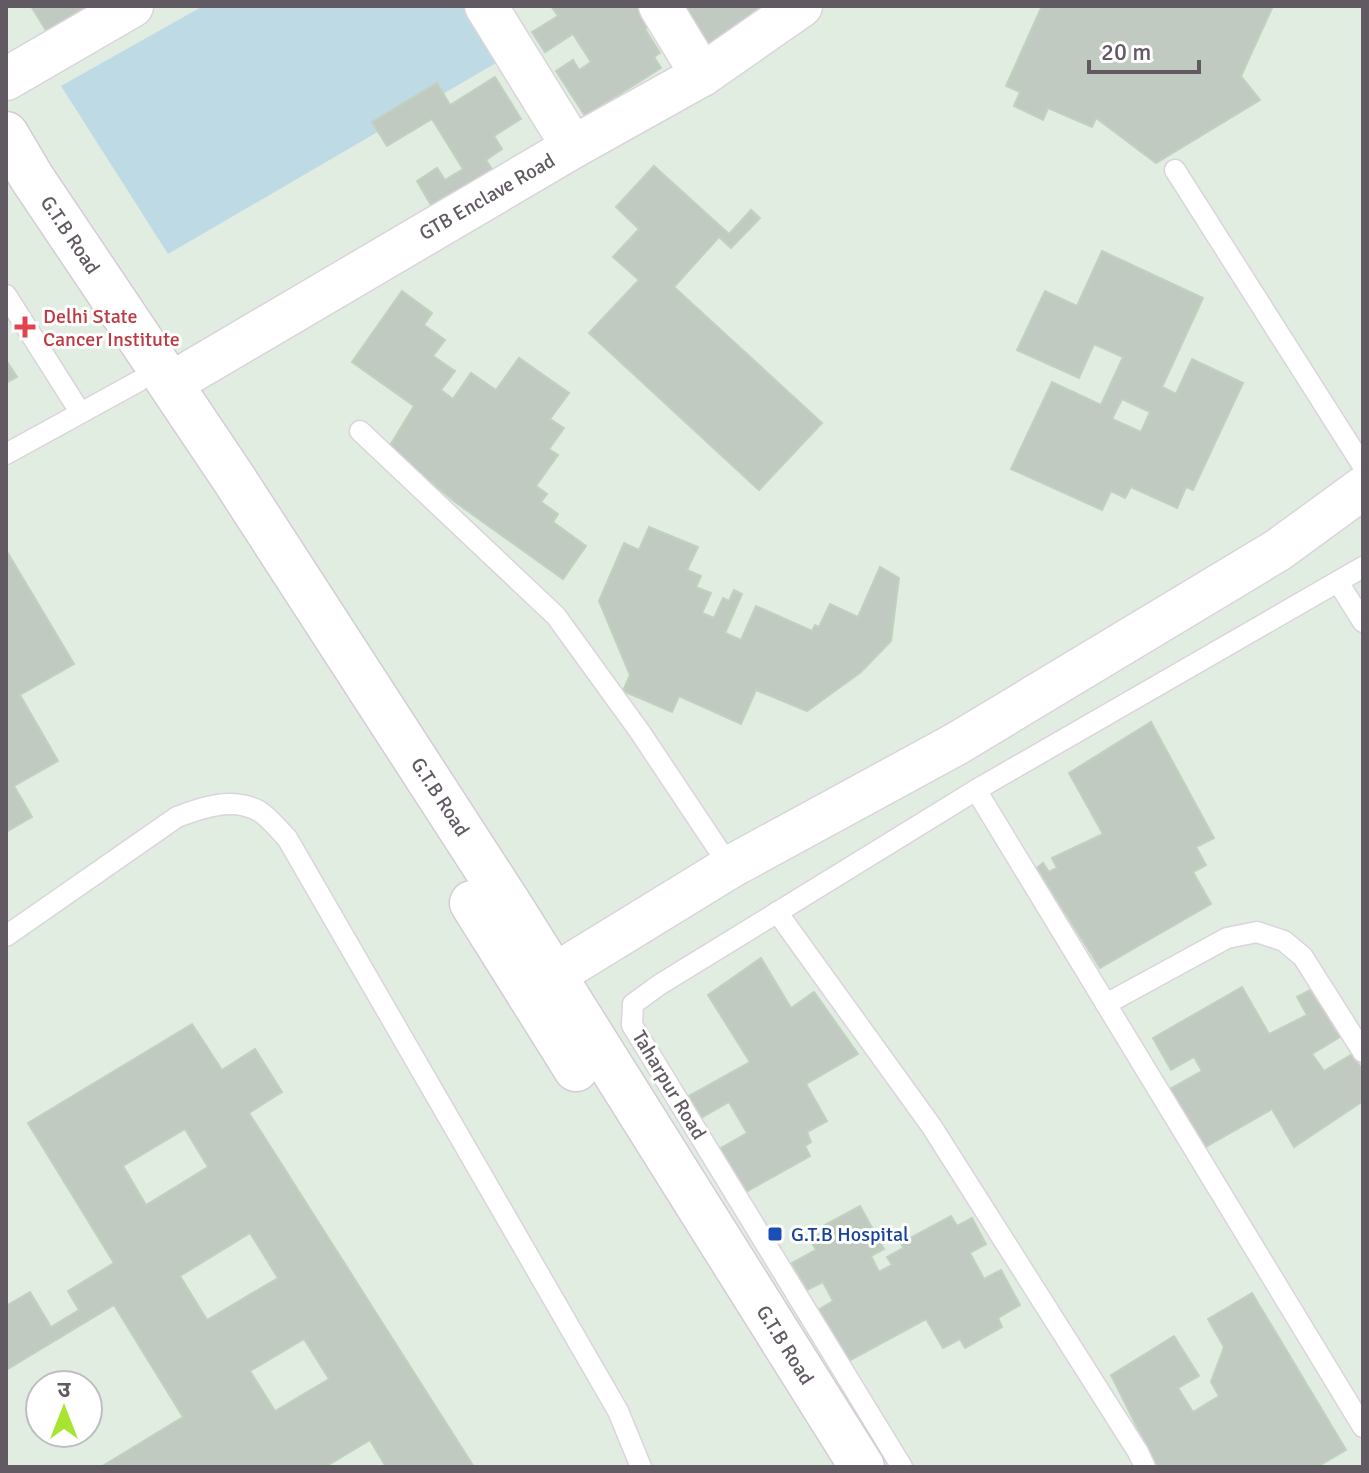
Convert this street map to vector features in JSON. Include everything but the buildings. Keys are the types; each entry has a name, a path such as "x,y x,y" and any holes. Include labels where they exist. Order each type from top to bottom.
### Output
{"main road":[{"name":"G.T.B Road","path":"6,134 267,576 826,1467"},
{"name":"G.T.B Road","path":"6,178 155,383 554,975 862,1467"}],"street":[{"path":"6,79 132,6"},
{"path":"486,6 573,147"},
{"path":"660,6 702,75"},
{"name":"GTB Enclave Road","path":"155,383 702,75 801,6"},
{"path":"554,975 730,867 956,744 1278,550 1363,488"}],"lane":[{"path":"1175,170 1363,466"},
{"path":"6,295 80,412"},
{"path":"6,454 80,412 155,383"},
{"path":"360,431 556,616 640,732 730,867"},
{"name":"Taharpur Road","path":"902,1467 632,1025 633,1004 976,790 1363,567"},
{"path":"1338,582 1363,622"},
{"path":"976,790 1363,1427"},
{"path":"6,936 177,817 205,806 232,804 260,812 287,838 618,1411 641,1467"},
{"path":"777,912 932,1127 1145,1467"},
{"path":"1106,1004 1227,938 1257,932 1284,941 1303,957 1363,1052"}],"shaded area":[{"path":"203,6 480,6 508,56 168,254 61,86"}],"place":[{"name":"Delhi State Cancer Institute","path":"25,327"},
{"name":"G.T.B Hospital","path":"775,1234"}]}
